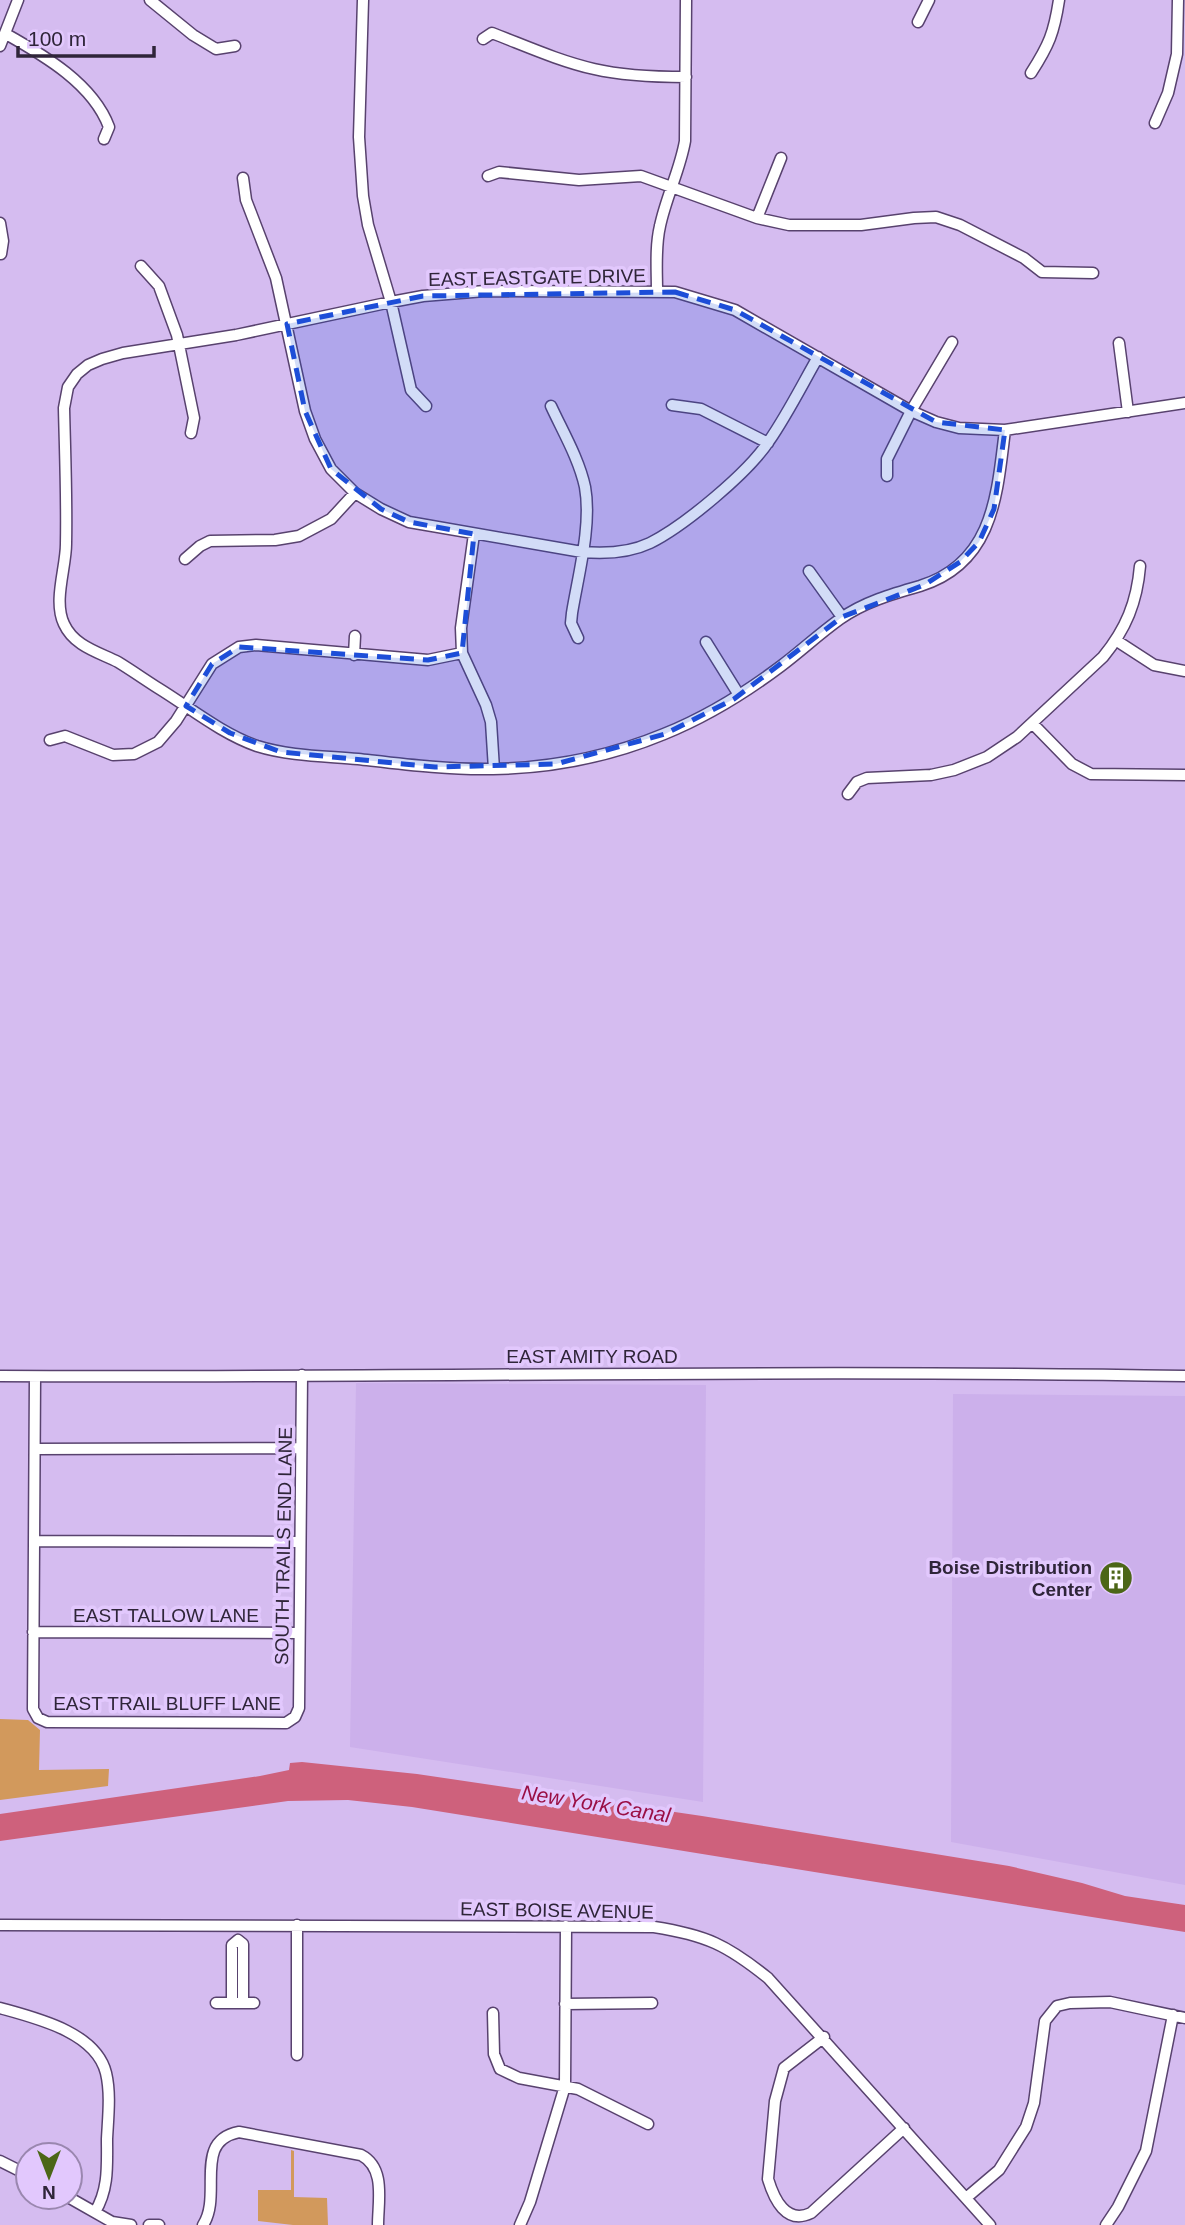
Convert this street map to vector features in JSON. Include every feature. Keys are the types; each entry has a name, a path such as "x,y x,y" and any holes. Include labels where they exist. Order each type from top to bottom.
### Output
{"street":[{"path":"0,46 18,0"},
{"path":"150,0 193,35 216,49 235,46"},
{"path":"363,0 360,169 368,225 391,302 411,390 426,406"},
{"path":"657,292 657,243 685,141 686,0"},
{"path":"918,22 929,0"},
{"path":"1031,73 1048,47 1055,28 1059,0"},
{"path":"1155,123 1168,93 1177,54 1178,0"},
{"path":"483,38 492,33 574,64 595,69 640,76 686,77"},
{"path":"6,34 41,55 94,100 109,127 103,139"},
{"path":"757,218 781,158"},
{"path":"488,176 499,172 568,180 641,177 673,186 757,218 789,225 861,225 936,217 960,225 1024,258 1042,272 1093,273"},
{"path":"243,178 246,200 276,278 305,411 315,439 331,469 355,493 380,509 409,522 603,554 649,543 724,490 768,443 818,357"},
{"path":"0,223 3,241 1,254"},
{"path":"141,266 159,286 179,345 194,418 191,433"},
{"name":"EAST EASTGATE DRIVE","path":"186,706 120,663 77,641 64,625 59,605 66,544 64,408 68,387 77,374 102,359 423,296 485,292 675,292 735,310 911,411 936,422 960,428 1004,430 1185,403"},
{"path":"887,476 887,459 911,411 952,342"},
{"path":"1119,343 1128,412"},
{"path":"672,405 701,409 768,443"},
{"path":"551,406 585,489 582,552 571,623 578,638"},
{"path":"186,706 254,745 281,752 435,767 494,769 556,764 606,753 665,734 739,695 781,666 842,617 881,597 924,585 944,575 960,562 979,542 994,509 1004,430"},
{"path":"185,559 210,541 275,540 299,536 331,519 355,493"},
{"path":"474,534 461,628 462,653 491,722 494,769"},
{"path":"848,794 857,782 867,778 919,776 965,766 997,751 1032,723 1103,657 1117,640 1138,592 1140,566"},
{"path":"809,571 842,617"},
{"path":"354,655 355,636"},
{"path":"1117,640 1154,665 1185,671"},
{"path":"706,642 739,695"},
{"path":"50,740 65,736 113,755 134,754 158,742 186,706 212,664 239,647 256,645 428,660 462,653"},
{"path":"1032,723 1072,764 1091,774 1185,775"},
{"name":"EAST AMITY ROAD","path":"0,1377 1011,1373 1185,1376"},
{"name":"SOUTH TRAILS END LANE","path":"295,1717 299,1708 302,1375"},
{"path":"33,1632 35,1377"},
{"path":"35,1449 301,1448"},
{"path":"34,1541 300,1542"},
{"name":"EAST TALLOW LANE","path":"33,1632 299,1633"},
{"name":"EAST TRAIL BLUFF LANE","path":"33,1632 33,1709 38,1718 47,1722 286,1723 295,1717"},
{"name":"EAST BOISE AVENUE","path":"0,1925 654,1927 705,1938 737,1954 768,1978 824,2037 990,2225"},
{"path":"238,1925 238,1940"},
{"path":"297,1925 297,2055"},
{"path":"520,2225 530,2202 565,2086 566,1926"},
{"path":"232,2003 232,1945 238,1940"},
{"path":"216,2003 248,2003 243,1944 238,1940"},
{"path":"967,2198 999,2170 1026,2127 1034,2104 1045,2021 1058,2006 1110,2002 1185,2018"},
{"path":"565,2004 652,2003"},
{"path":"0,2008 36,2018 70,2034 93,2048 101,2059 108,2085 106,2184 102,2200 94,2212"},
{"path":"493,2014 494,2054 500,2069 519,2078 578,2089 648,2124"},
{"path":"1106,2225 1146,2151 1174,2015"},
{"path":"824,2037 784,2068 775,2101 768,2179 782,2210 793,2217 805,2217 811,2213 904,2128"},
{"path":"203,2225 211,2206 211,2154 222,2139 239,2132 360,2155 373,2164 378,2179 377,2225"},
{"path":"84,2206 112,2222 131,2225"},
{"path":"149,2225 159,2225"}],"highlighted area":[{"path":"675,292 735,310 936,422 1005,430 994,509 979,542 960,562 924,585 842,617 734,699 665,734 556,764 435,767 281,752 230,733 186,706 212,664 239,647 428,660 462,653 474,534 409,522 381,509 331,469 305,411 287,324 423,296"}],"shaded area":[{"path":"356,1383 706,1385 703,1802 350,1747"},
{"path":"953,1394 1185,1396 1185,1885 951,1842"},
{"path":"0,1719 28,1720 40,1730 39,1770 109,1769 108,1786 0,1800"},
{"path":"291,2150 294,2151 294,2197 327,2198 328,2225 258,2221 258,2190 291,2190"}],"water":[{"name":"New York Canal","path":"290,1763 417,1774 702,1816 1009,1866 1125,1896 1185,1905 1185,1932 412,1807 348,1800 288,1801 0,1841 0,1814 260,1776 289,1770"}],"place":[{"name":"Boise Distribution Center","path":"1116,1578"}]}
